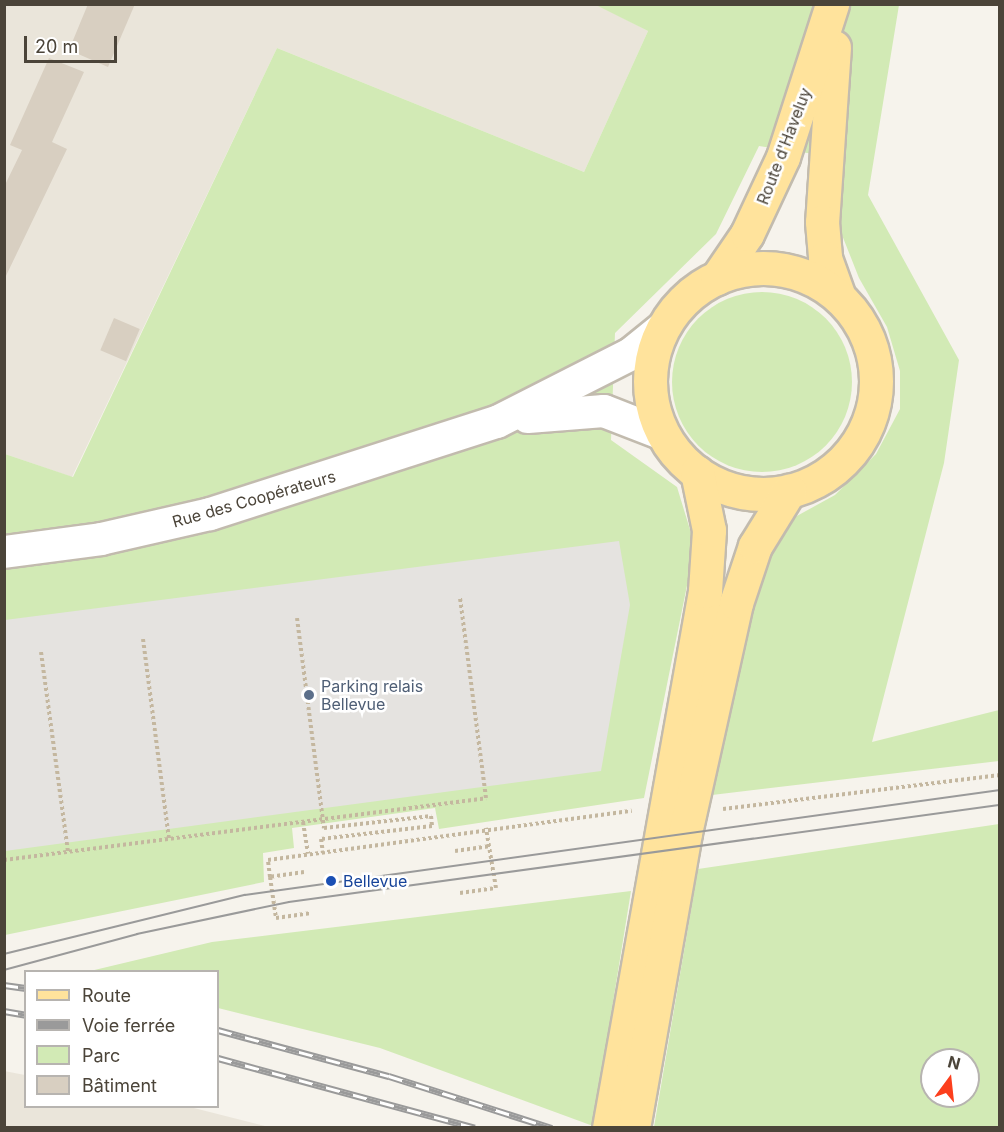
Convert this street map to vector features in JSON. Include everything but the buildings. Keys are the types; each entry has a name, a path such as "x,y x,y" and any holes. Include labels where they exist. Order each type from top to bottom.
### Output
{"main road":[{"name":"Route d'Haveluy","path":"717,278 747,234 783,157 832,4"},
{"name":"Route d'Haveluy","path":"789,491 843,461 873,409 871,348 839,297 825,258 822,222 838,4"},
{"path":"789,491 741,491 697,472 663,434 650,387 663,328 686,299 717,278 751,269 786,270 839,297"},
{"path":"609,1128 705,591 709,530 697,472"},
{"path":"633,1128 685,833 736,603 755,546 789,491"}],"street":[{"name":"Rue des Coopérateurs","path":"4,552 101,540 219,512 497,422 631,354 663,328"},
{"name":"Rue des Coopérateurs","path":"497,422 588,410 634,419 663,434"}],"path":[{"path":"4,860 486,798 460,597"},
{"path":"297,618 324,828 361,827 430,816 432,826 321,839 323,853 268,860 276,918 310,913"},
{"path":"143,639 169,840"},
{"path":"41,652 68,852"},
{"path":"303,822 308,854"},
{"path":"460,893 496,888 486,828"},
{"path":"455,851 489,846"},
{"path":"270,877 304,872"}],"shaded area":[{"path":"596,4 648,31 584,172 277,48 72,477 5,454 5,5"},
{"name":"Parking relais Bellevue","path":"619,541 630,605 601,771 5,851 5,620"},
{"path":"4,1071 24,1075 24,1108 194,1108 269,1127 5,1127"}],"green space":[{"path":"596,5 899,5 868,195 959,360 944,463 872,742 999,710 999,761 712,795 745,624 775,528 835,495 876,454 900,409 900,371 887,327 859,278 840,230 842,158 759,146 716,234 615,333 611,440 677,487 695,546 644,798 439,829 435,808 292,828 294,848 263,853 264,882 5,935 5,454 73,477 277,48 584,172 648,31"},
{"path":"762,292 796,299 812,307 825,319 837,332 845,348 852,382 845,416 837,432 825,445 812,457 796,465 762,472 728,465 712,457 699,445 687,432 679,416 672,382 679,348 687,332 699,319 712,307 728,299"},
{"path":"999,824 999,1127 654,1127 698,869"},
{"path":"631,891 593,1126 380,1048 219,1008 219,970 94,970 212,942"}],"tram line":[{"path":"4,954 245,895 1000,790"},
{"path":"4,970 137,934 289,902 1000,805"}],"railway":[{"path":"4,985 24,988"},
{"path":"4,1011 24,1015"},
{"path":"219,1030 389,1076 552,1128"},
{"path":"219,1058 475,1128"}],"place":[{"name":"Parking relais Bellevue","path":"309,695"},
{"name":"Bellevue","path":"331,881"}]}
